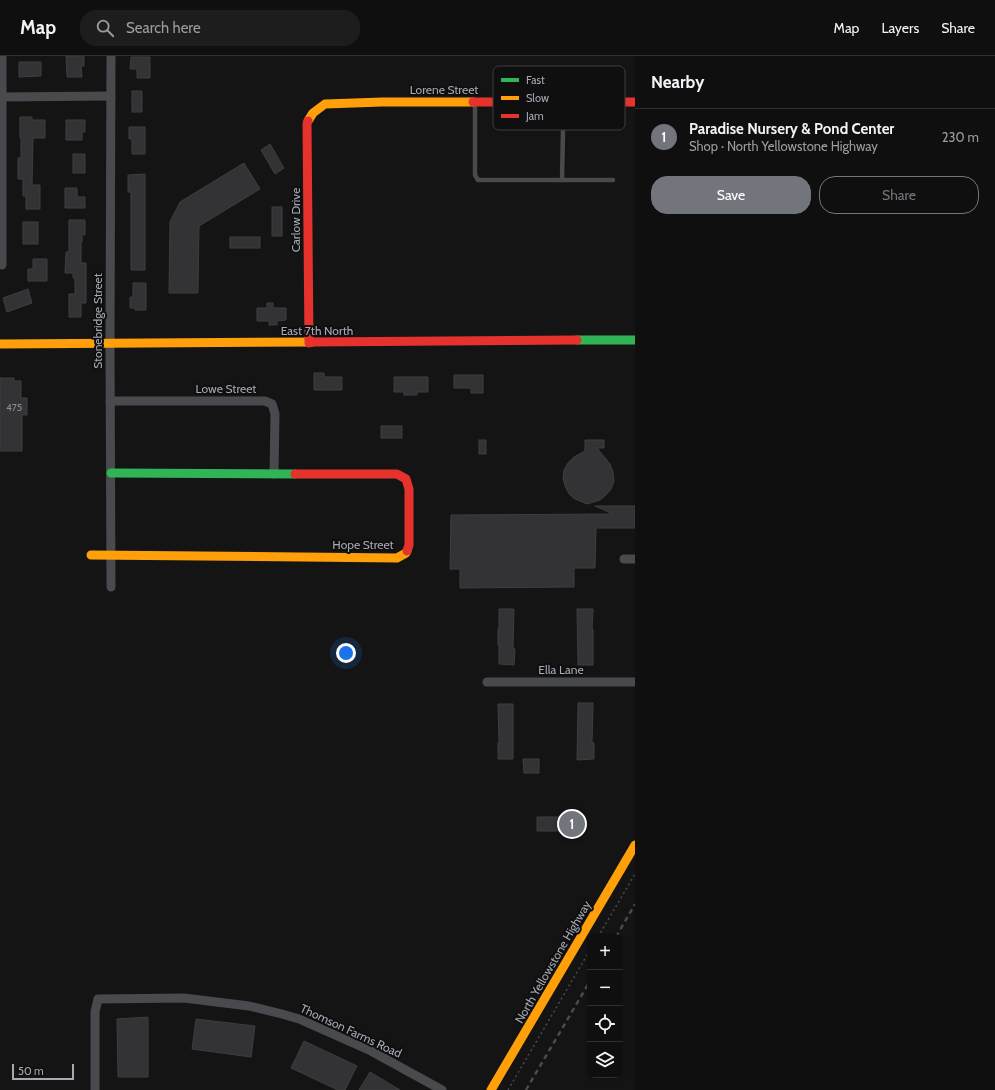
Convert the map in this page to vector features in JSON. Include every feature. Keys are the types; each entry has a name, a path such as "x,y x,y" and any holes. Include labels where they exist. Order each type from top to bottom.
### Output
{"street":[{"path":"2,56 2,265"},
{"name":"Stonebridge Street","path":"111,56 111,587"},
{"path":"1,97 111,96"},
{"name":"Lorene Street","path":"325,104 382,102 493,102"},
{"name":"Carlow Drive","path":"309,343 307,124 313,113 325,104"},
{"name":"East 7th North","path":"0,344 635,340"},
{"name":"Lowe Street","path":"110,401 265,401 272,404 275,414 274,474"},
{"name":"Hope Street","path":"91,555 397,558 406,553 409,546 409,489 406,479 397,474 111,473"},
{"path":"624,559 635,559"},
{"name":"Ella Lane","path":"487,682 635,682"},
{"name":"North Yellowstone Highway","path":"491,1090 635,846"},
{"name":"Thomson Farms Road","path":"95,1090 95,1012 98,999 184,998 249,1006 299,1019 371,1051 442,1090"}],"lane":[{"path":"475,102 475,175 478,180 613,180"},
{"path":"562,130 562,180"}],"path":[{"path":"600,934 635,874"},
{"path":"508,1090 587,955"}],"building":[{"path":"66,56 84,56 84,66 81,66 82,77 67,77"},
{"path":"131,57 150,57 150,78 137,78 137,69 130,69"},
{"path":"19,62 41,62 41,76 19,77"},
{"path":"132,91 142,91 142,112 132,112"},
{"path":"20,117 32,117 32,120 45,120 45,138 33,138 32,185 40,185 40,209 26,209 26,196 23,196 23,179 18,179 18,158 21,158"},
{"path":"66,120 85,120 85,132 82,132 82,140 66,140"},
{"path":"129,127 145,127 145,154 132,154 132,139 129,139"},
{"path":"270,144 284,168 275,174 261,150"},
{"path":"73,154 85,154 85,173 73,173"},
{"path":"244,163 260,189 199,226 198,293 169,293 170,222 180,202"},
{"path":"145,174 145,270 131,270 131,192 128,192 128,175"},
{"path":"65,188 77,188 77,197 85,197 85,208 65,208"},
{"path":"272,207 282,207 282,236 272,236"},
{"path":"69,220 85,220 85,235 82,235 81,242 81,263 86,263 86,303 81,303 81,317 69,317 69,294 75,294 75,278 73,278 73,273 65,273 66,252 69,252"},
{"path":"23,222 38,222 38,244 23,244"},
{"path":"230,237 260,237 260,248 230,248"},
{"path":"33,259 47,259 47,281 28,281 28,269 33,269"},
{"path":"133,283 146,283 146,310 135,310 135,308 130,308 130,297 133,297"},
{"path":"28,289 32,303 7,312 3,298"},
{"path":"267,303 273,303 273,308 286,308 286,320 277,321 277,325 269,325 269,321 257,321 257,308 267,308"},
{"path":"314,373 324,373 324,377 342,377 342,390 314,390"},
{"path":"454,375 483,375 483,393 471,393 471,388 454,388"},
{"path":"394,377 428,377 428,392 417,392 417,395 404,395 404,392 394,392"},
{"path":"0,378 14,378 14,381 21,381 21,398 27,398 27,415 22,415 22,451 0,451"},
{"path":"381,426 402,426 402,438 381,438"},
{"path":"479,440 486,440 486,454 479,454"},
{"path":"585,440 604,440 604,448 597,448 610,464 614,481 611,489 606,495 600,500 587,504 575,499 569,494 563,478 564,470 568,463 574,457 585,451"},
{"path":"595,506 635,506 635,528 596,528 595,568 574,568 574,587 460,588 460,569 450,569 451,515 613,514"},
{"path":"499,609 514,609 514,665 499,664"},
{"path":"577,609 593,609 593,665 578,665"},
{"path":"578,703 593,703 592,743 594,743 594,759 577,760"},
{"path":"498,704 513,704 513,759 498,759"},
{"path":"523,759 539,759 539,773 524,773"},
{"path":"537,817 579,817 579,836 565,836 566,831 537,831"},
{"path":"148,1017 148,1077 118,1077 117,1019"},
{"path":"196,1019 255,1026 251,1057 192,1049"},
{"path":"304,1041 357,1066 345,1090 338,1090 291,1068"},
{"path":"370,1072 400,1090 359,1090"}],"railway":[{"path":"618,934 635,904"},
{"path":"526,1090 587,986"}],"traffic: fast":[{"path":"577,340 635,340"},
{"path":"111,473 295,474"}],"traffic: slow":[{"path":"308,121 313,113 325,104 382,102 473,102"},
{"path":"0,344 312,342"},
{"path":"91,555 397,558 407,551"},
{"path":"491,1090 635,845"}],"traffic: jam":[{"path":"473,102 493,102"},
{"path":"625,102 635,102"},
{"path":"308,121 309,343"},
{"path":"312,342 577,340"},
{"path":"295,474 397,474 406,479 409,489 409,545 407,551"}],"place":[{"name":"Paradise Nursery & Pond Center","path":"572,824"}]}
